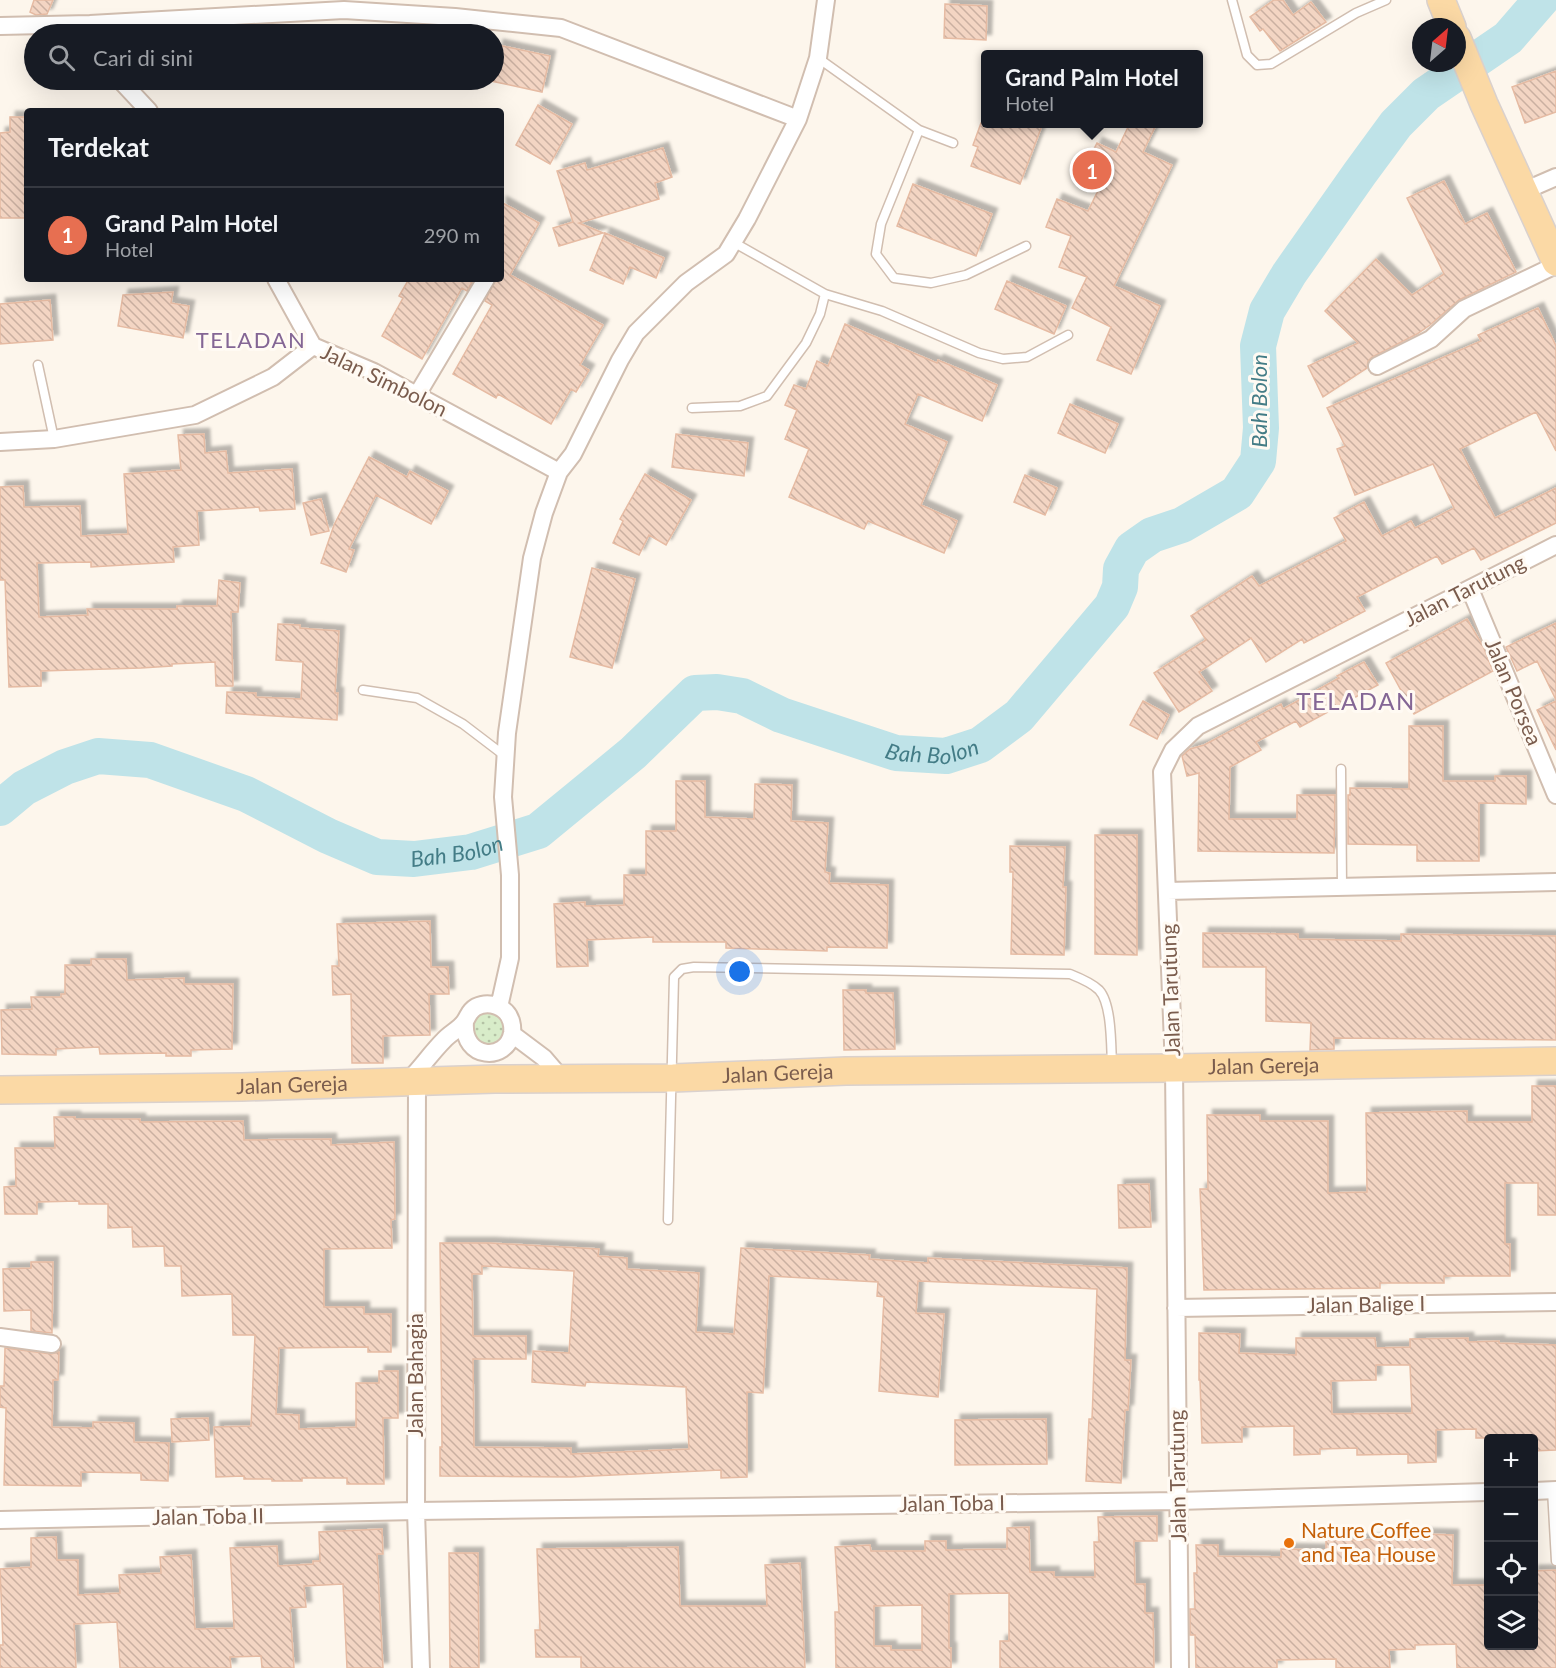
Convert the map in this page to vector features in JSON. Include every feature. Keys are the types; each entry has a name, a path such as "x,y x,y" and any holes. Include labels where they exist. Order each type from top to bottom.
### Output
{"main road":[{"path":"1466,60 1556,263"},
{"name":"Jalan Gereja","path":"0,1090 242,1087 495,1079 673,1078 846,1071 1556,1061"}],"street":[{"path":"499,1006 510,958 510,875 503,797 507,733 532,558 559,472 573,454 636,333 686,284 726,254 747,219 798,119 818,58 826,0"},
{"path":"158,24 344,10 561,27 798,119"},
{"path":"2,21 35,24"},
{"path":"129,90 146,108"},
{"path":"1524,190 1556,177"},
{"path":"1377,366 1431,339 1464,309 1556,263"},
{"path":"278,282 313,346"},
{"path":"417,395 484,282"},
{"name":"Jalan Simbolon","path":"0,442 54,439 195,415 273,376 313,346 374,372 559,472"},
{"name":"Jalan Tarutung","path":"1180,1668 1174,1068 1162,772 1173,750 1198,726 1556,545"},
{"name":"Jalan Porsea","path":"1470,589 1556,795"},
{"path":"1167,891 1556,882"},
{"path":"488,1004 499,1006 507,1013 512,1023 512,1034 507,1044 499,1051 488,1053 468,1044 464,1034 465,1022 469,1013 478,1006 488,1004"},
{"path":"413,1081 445,1039 465,1022"},
{"path":"512,1034 544,1058 562,1079"},
{"path":"488,1053 495,1079"},
{"name":"Jalan Bahagia","path":"413,1081 416,1511 421,1668"},
{"name":"Jalan Balige I","path":"1176,1308 1556,1302"},
{"path":"0,1337 52,1344"},
{"path":"1538,1491 1554,1490"},
{"name":"Jalan Toba I","path":"416,1511 1178,1501 1484,1492"},
{"name":"Jalan Toba II","path":"0,1520 416,1511"}],"lane":[{"path":"1233,0 1247,55 1257,65 1271,64 1356,13 1386,0"},
{"path":"818,58 919,130 953,143"},
{"path":"919,130 881,224 876,254 894,278 931,283 966,275 1026,246"},
{"path":"733,243 825,294 882,311 979,353 1003,359 1027,357 1068,335"},
{"path":"692,408 740,406 768,396 806,343 820,314 825,294"},
{"path":"38,365 54,439"},
{"path":"363,690 417,698 463,724 506,757"},
{"path":"1341,769 1342,887"},
{"path":"668,1220 674,977 682,969 694,967 1070,974 1100,991 1109,1015 1113,1069"},
{"path":"1554,1490 1556,1561"}],"green space":[{"path":"485,1006 510,1020 501,1047 473,1044 469,1016"}],"building":[{"path":"34,0 53,0 47,14 36,15 30,12"},
{"path":"1274,0 1283,0 1293,15 1311,2 1326,22 1280,51 1263,29 1260,31 1250,17"},
{"path":"945,4 987,6 986,40 944,38"},
{"path":"504,46 550,56 542,92 504,84"},
{"path":"1556,71 1556,112 1525,123 1512,87"},
{"path":"538,105 572,124 550,164 516,145"},
{"path":"10,117 24,117 24,218 0,218 0,133 10,132"},
{"path":"981,123 981,128 1041,128 1020,184 971,166 978,147 973,145"},
{"path":"1128,128 1155,128 1143,152 1172,165 1114,286 1160,306 1131,374 1097,360 1111,327 1072,308 1087,277 1059,267 1071,236 1046,227 1057,199 1088,211 1108,170 1088,161 1097,143 1116,152"},
{"path":"663,148 672,177 655,183 659,199 579,223 603,233 559,246 553,228 573,222 557,171 585,163 587,170"},
{"path":"1444,181 1465,224 1487,213 1516,272 1459,300 1417,334 1372,357 1368,361 1367,368 1323,397 1308,366 1358,343 1325,311 1376,259 1412,295 1444,274 1407,198"},
{"path":"913,184 992,214 976,256 897,226"},
{"path":"504,204 539,223 510,275 603,325 580,365 589,370 576,392 571,389 551,424 498,394 496,398 453,374 492,305 485,301 494,282 504,282"},
{"path":"605,233 664,258 656,278 630,267 623,284 590,270"},
{"path":"1007,281 1066,306 1054,334 995,309"},
{"path":"407,282 472,282 467,291 462,288 422,359 382,336 403,298 399,296"},
{"path":"173,292 171,303 189,306 183,338 118,326 123,295"},
{"path":"50,300 53,340 0,344 0,304"},
{"path":"1538,308 1556,346 1556,451 1536,412 1460,449 1495,518 1556,488 1556,523 1481,560 1474,548 1442,564 1437,556 1357,597 1365,611 1304,643 1302,639 1266,662 1251,638 1199,672 1212,691 1179,712 1154,673 1206,640 1191,616 1252,576 1259,586 1346,541 1334,518 1364,502 1382,536 1411,521 1415,528 1454,508 1433,464 1355,495 1337,449 1345,446 1327,408 1481,341 1478,335"},
{"path":"845,324 937,363 938,360 997,385 982,421 918,394 905,424 947,442 921,505 957,521 944,553 868,521 864,529 789,497 809,449 785,439 797,410 785,405 794,385 806,389 817,361 828,366"},
{"path":"1070,404 1118,424 1105,453 1058,433"},
{"path":"204,434 205,453 226,451 228,473 292,469 295,509 260,511 259,507 197,511 199,545 173,547 174,562 91,567 91,562 37,563 39,617 88,615 87,609 177,609 177,606 217,606 219,580 240,583 238,612 231,612 233,686 216,686 215,662 141,668 41,671 41,686 9,687 5,580 0,580 0,487 23,486 24,507 80,506 81,536 128,534 124,474 181,470 178,435"},
{"path":"676,434 748,443 744,476 672,467"},
{"path":"369,457 407,477 410,471 448,491 431,524 376,495 349,549 354,550 346,572 321,563 334,525"},
{"path":"645,474 691,500 666,545 649,535 639,555 613,543 623,521 620,519"},
{"path":"1025,475 1057,488 1045,515 1014,502"},
{"path":"321,499 329,531 311,535 303,503"},
{"path":"592,568 635,579 612,668 570,657"},
{"path":"1467,619 1483,646 1493,671 1414,714 1386,663"},
{"path":"1556,623 1556,700 1537,661 1517,671 1506,647"},
{"path":"278,624 339,631 335,693 338,693 337,720 226,713 227,692 256,693 256,697 301,699 303,662 276,660"},
{"path":"1364,662 1378,685 1300,727 1296,721 1256,742 1261,750 1230,767 1229,819 1297,819 1297,795 1335,795 1334,853 1198,851 1199,773 1187,776 1182,756 1190,749 1204,745 1281,704 1283,709"},
{"path":"1143,701 1169,715 1157,739 1130,725"},
{"path":"1556,701 1556,750 1537,710"},
{"path":"1409,726 1443,726 1443,781 1495,781 1495,776 1526,776 1526,804 1479,803 1479,861 1417,861 1417,845 1348,844 1350,788 1409,789"},
{"path":"676,781 705,781 705,817 754,819 755,784 792,785 791,821 828,823 825,872 830,873 829,883 888,885 887,948 827,947 827,951 726,948 726,942 653,942 653,937 587,940 588,966 557,967 554,904 585,902 585,906 624,905 624,875 646,875 646,831 676,831"},
{"path":"1095,835 1137,835 1137,955 1095,954"},
{"path":"1010,846 1065,847 1064,955 1011,954 1013,872 1010,872"},
{"path":"430,921 431,967 448,967 449,994 429,994 430,1035 383,1036 383,1063 352,1063 351,994 333,995 332,966 339,966 337,924"},
{"path":"1203,933 1298,934 1298,939 1401,941 1401,934 1556,936 1556,1040 1334,1038 1334,1049 1310,1050 1311,1023 1266,1021 1266,967 1203,967"},
{"path":"91,959 126,959 127,980 184,978 184,984 233,984 232,1049 191,1050 191,1056 166,1056 166,1053 100,1054 99,1047 56,1049 56,1055 2,1054 1,1010 32,1009 31,997 61,997 61,994 65,994 65,965 91,965"},
{"path":"843,990 893,993 895,1049 844,1050"},
{"path":"1532,1086 1556,1086 1556,1215 1538,1215 1538,1183 1505,1183 1505,1244 1510,1244 1510,1276 1444,1276 1444,1283 1380,1283 1380,1288 1204,1290 1200,1189 1208,1189 1207,1115 1260,1115 1260,1121 1328,1121 1328,1193 1367,1192 1366,1113 1467,1111 1467,1122 1532,1122"},
{"path":"54,1117 140,1119 140,1122 243,1121 244,1140 331,1139 331,1145 394,1142 395,1219 391,1220 392,1248 324,1249 324,1307 364,1307 364,1314 391,1314 391,1352 368,1352 368,1347 279,1348 276,1414 299,1415 299,1429 356,1427 356,1383 379,1383 379,1371 398,1371 398,1418 383,1418 384,1484 347,1484 347,1478 272,1481 272,1479 244,1479 244,1476 216,1477 214,1427 251,1426 255,1335 233,1335 232,1294 182,1296 181,1266 165,1266 164,1246 133,1247 132,1227 108,1228 108,1204 79,1204 79,1201 37,1202 37,1214 5,1214 4,1187 16,1186 15,1148 55,1148"},
{"path":"1149,1184 1151,1227 1119,1228 1118,1185"},
{"path":"440,1243 490,1243 599,1249 598,1256 627,1258 627,1269 699,1273 696,1332 734,1334 741,1248 870,1255 869,1259 928,1263 928,1258 1127,1268 1125,1360 1131,1360 1128,1410 1125,1410 1121,1483 1086,1481 1089,1419 1092,1419 1097,1289 918,1281 916,1313 944,1314 938,1397 879,1391 884,1297 877,1296 878,1282 769,1276 763,1393 747,1392 747,1477 721,1478 721,1470 571,1477 440,1476 440,1447 442,1447","holes":["482,1266 574,1271 569,1353 533,1351 532,1382 585,1386 586,1382 686,1387 689,1449 571,1454 571,1448 474,1447 473,1359 526,1359 526,1336 473,1336 472,1274 482,1274"]},
{"path":"31,1262 53,1262 52,1333 31,1331 31,1310 4,1311 3,1269 31,1268"},
{"path":"1199,1333 1240,1334 1239,1353 1296,1355 1296,1338 1375,1338 1376,1348 1410,1347 1410,1339 1468,1338 1468,1342 1499,1341 1499,1343 1556,1345 1556,1450 1538,1451 1538,1434 1484,1434 1484,1438 1476,1438 1476,1429 1436,1430 1436,1462 1408,1463 1408,1454 1357,1455 1357,1448 1320,1449 1320,1454 1294,1455 1294,1426 1242,1427 1242,1442 1202,1443","holes":["1376,1365 1410,1365 1412,1413 1332,1414 1331,1381 1376,1380"]},
{"path":"5,1348 51,1354 59,1352 58,1380 53,1380 52,1427 93,1428 93,1422 134,1423 134,1442 169,1443 168,1481 141,1480 141,1473 81,1472 81,1486 4,1485 6,1408 0,1407 0,1386 4,1386"},
{"path":"208,1418 209,1440 172,1442 171,1419"},
{"path":"1046,1419 1047,1464 955,1465 955,1420"},
{"path":"1157,1516 1157,1541 1134,1541 1135,1584 1145,1584 1145,1613 1153,1613 1154,1668 1000,1668 1000,1641 1009,1641 1009,1593 949,1594 951,1668 836,1668 835,1612 839,1612 835,1547 870,1545 871,1551 925,1551 925,1541 946,1541 946,1550 1007,1549 1007,1528 1029,1527 1030,1572 1054,1572 1054,1577 1095,1577 1094,1542 1099,1542 1098,1517","holes":["922,1605 922,1650 891,1650 891,1646 874,1646 874,1606"]},
{"path":"382,1529 383,1554 377,1554 383,1668 347,1668 343,1584 304,1586 306,1607 290,1608 294,1668 262,1668 261,1656 230,1657 231,1668 120,1668 117,1622 74,1624 76,1668 0,1668 0,1645 3,1645 0,1569 31,1567 31,1538 56,1537 57,1560 78,1560 78,1595 120,1593 119,1575 161,1573 160,1557 191,1555 195,1629 234,1628 230,1548 277,1546 278,1566 313,1564 313,1561 320,1561 319,1532"},
{"path":"1424,1534 1453,1535 1452,1585 1484,1585 1484,1650 1538,1650 1538,1571 1556,1570 1556,1668 1457,1668 1456,1644 1415,1645 1415,1649 1389,1650 1390,1668 1336,1668 1336,1659 1277,1660 1277,1668 1196,1668 1195,1635 1190,1635 1190,1609 1195,1609 1196,1545 1218,1545 1218,1556 1281,1557 1281,1549 1326,1550 1326,1540 1424,1539"},
{"path":"678,1547 680,1606 767,1606 765,1565 800,1563 805,1668 581,1668 581,1657 536,1657 535,1630 540,1630 537,1549"},
{"path":"449,1553 478,1553 479,1668 450,1668"}],"waterway":[{"name":"Bah Bolon","path":"0,808 24,788 65,767 98,756 150,760 246,794 328,836 377,857 414,859 471,852 538,831 633,753 695,693 717,692 742,696 781,715 896,753 946,756 980,745 1019,716 1112,606 1120,587 1121,569 1132,549 1152,535 1182,525 1237,493 1258,461 1261,428 1258,346 1267,311 1289,274 1396,124 1426,94 1508,38 1541,0"}],"place":[{"name":"Grand Palm Hotel","path":"1092,170"},
{"name":"Nature Coffee and Tea House","path":"1289,1543"}],"district":[{"name":"TELADAN","path":"251,340"},
{"name":"TELADAN","path":"1356,702"}]}
